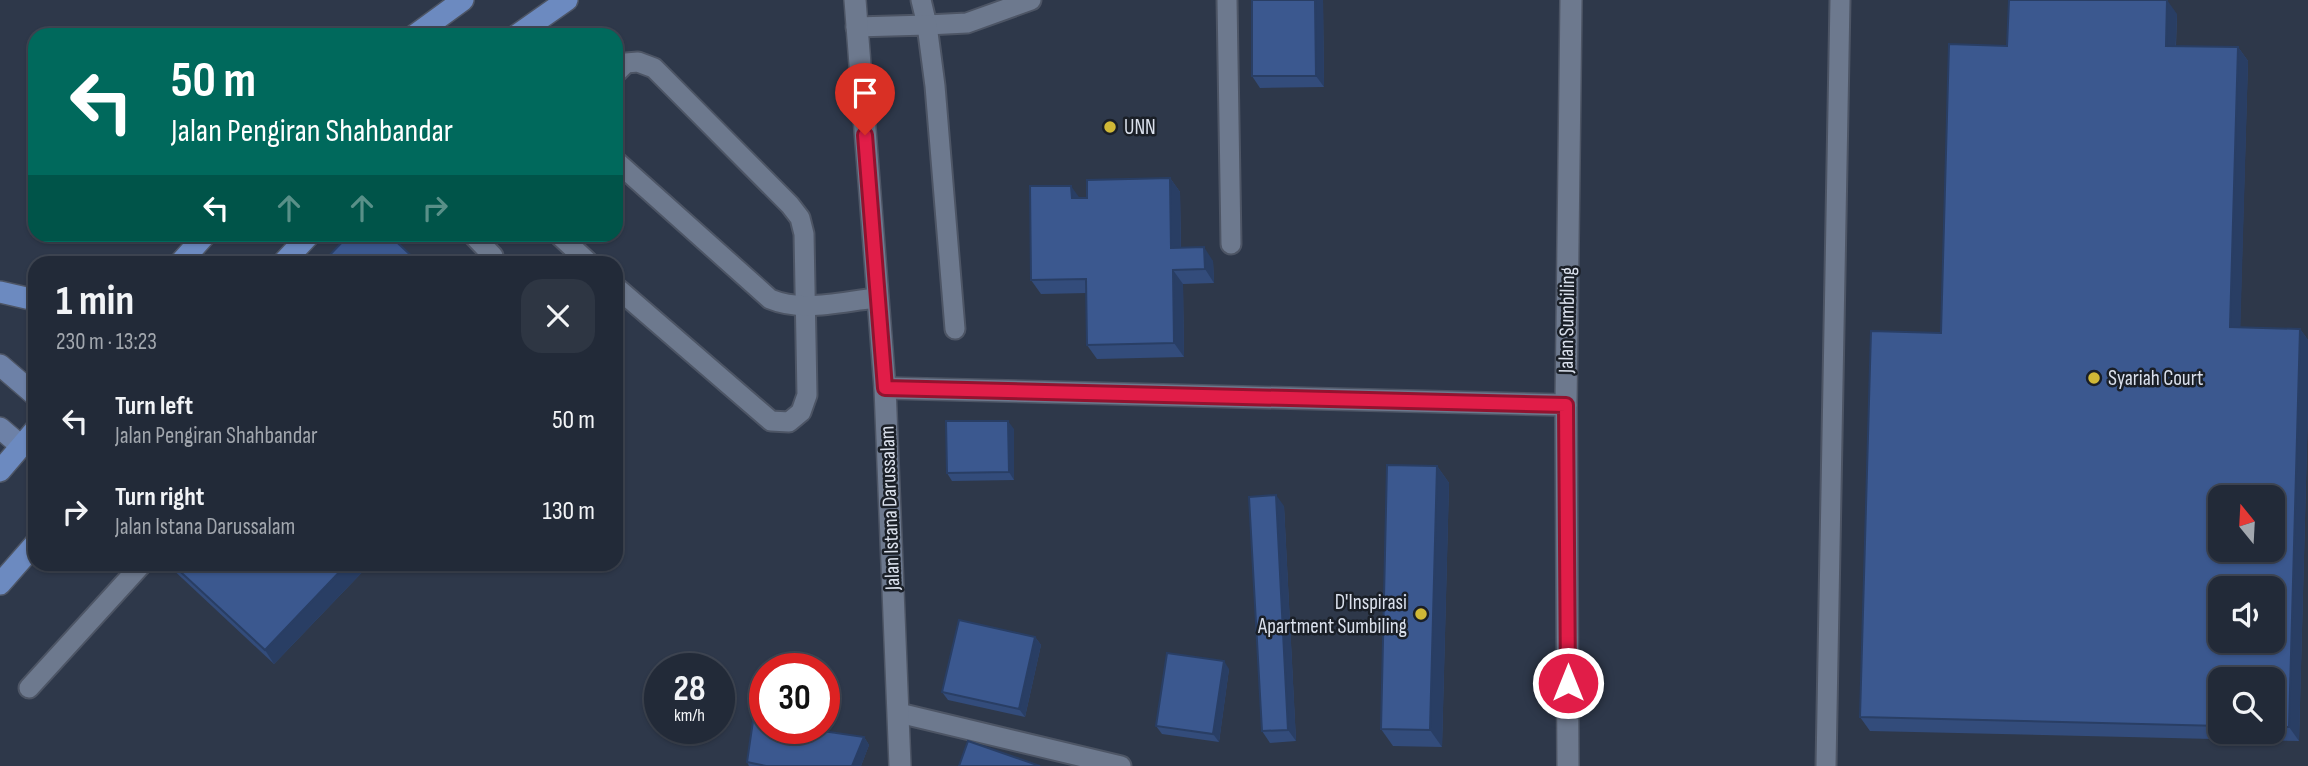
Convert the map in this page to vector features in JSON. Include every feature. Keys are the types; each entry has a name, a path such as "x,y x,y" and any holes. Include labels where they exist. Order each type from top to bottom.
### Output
{"main road":[{"path":"425,28 463,0"},
{"path":"527,28 567,0"},
{"path":"186,256 199,242"},
{"path":"290,256 303,242"},
{"path":"0,292 28,298"},
{"path":"0,365 28,389"},
{"path":"0,428 28,453 0,471"},
{"path":"0,584 28,552"}],"street":[{"name":"Jalan Istana Darussalam","path":"855,0 885,388 900,766"},
{"name":"Jalan Sumbiling","path":"1568,766 1566,405 1572,0"},
{"path":"885,388 1566,405"}],"lane":[{"path":"921,0 935,86 955,329"},
{"path":"856,27 967,23 1031,0"},
{"path":"1227,0 1231,244"},
{"path":"1826,766 1840,0"},
{"path":"623,66 626,63 638,62 654,68 800,218 804,234 807,395 801,412 789,422 771,421 623,293"},
{"path":"623,167 770,299 785,305 805,306 877,298"},
{"path":"480,242 493,256"},
{"path":"567,242 582,256"},
{"path":"29,688 136,571"},
{"path":"899,713 1121,766"}],"building":[{"path":"1252,0 1315,0 1316,76 1252,76"},
{"name":"Syariah Court","path":"2009,0 2167,0 2166,46 2238,47 2230,327 2300,329 2289,727 2285,727 2285,667 2208,667 2208,726 1860,717 1871,331 1941,333 1949,44 2007,46"},
{"path":"1170,178 1171,248 1204,247 1205,269 1173,270 1174,343 1087,345 1086,279 1031,280 1030,186 1071,186 1072,198 1087,198 1087,180"},
{"path":"342,242 397,242 412,256 329,256"},
{"path":"946,421 1008,421 1009,472 947,473"},
{"name":"D'Inspirasi Apartment Sumbiling","path":"1387,465 1437,466 1430,730 1381,729"},
{"path":"1276,495 1288,730 1262,731 1249,497"},
{"path":"180,571 340,571 265,650"},
{"path":"959,620 1035,637 1019,709 942,692"},
{"path":"1167,653 1224,661 1213,734 1156,726"},
{"path":"840,734 864,737 852,766 766,766 747,762 750,744 840,744"},
{"path":"968,741 1040,766 959,766"}],"place":[{"name":"UNN","path":"1110,127"},
{"name":"Syariah Court","path":"2094,378"},
{"name":"D'Inspirasi Apartment Sumbiling","path":"1421,614"}],"route":[{"path":"865,135 885,388 1566,405 1568,683"}]}
